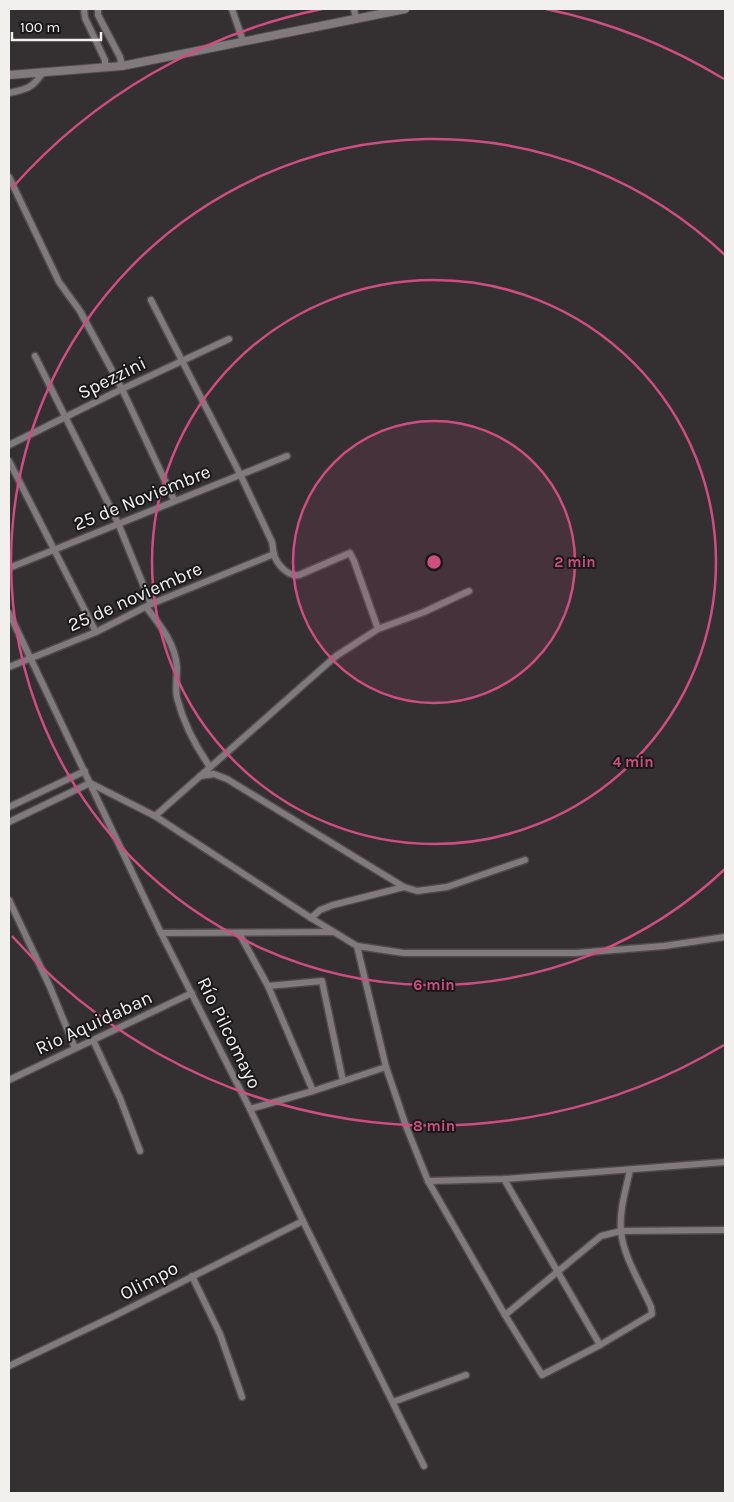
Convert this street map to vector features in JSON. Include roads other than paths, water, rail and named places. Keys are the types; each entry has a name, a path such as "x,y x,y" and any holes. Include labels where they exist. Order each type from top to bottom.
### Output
{"street":[{"path":"84,9 85,18 106,60 105,67"},
{"path":"98,9 98,15 120,57 122,66"},
{"path":"232,9 244,41"},
{"path":"354,9 356,18"},
{"path":"9,74 122,66 405,9"},
{"path":"9,93 25,89 36,83 43,72"},
{"path":"9,177 58,282 80,310 122,389 174,500"},
{"path":"151,300 240,474 272,542 274,554 282,568 294,576 313,570 350,553 378,629"},
{"name":"Spezzini","path":"9,445 229,339"},
{"path":"35,356 118,523 149,605 164,630 174,652 177,665 176,696 189,730 210,767"},
{"name":"25 de Noviembre","path":"9,568 287,456"},
{"path":"9,461 96,632"},
{"name":"25 de noviembre","path":"9,667 96,632 149,605 274,554"},
{"path":"155,816 336,656 378,629 424,612 469,591"},
{"name":"Río Pilcomayo","path":"9,613 161,933 250,1109 424,1466"},
{"path":"9,807 85,771"},
{"path":"200,776 214,774 227,779 404,887 417,891 447,887 525,860"},
{"path":"9,822 90,783 155,816 357,946 404,954 576,953 664,946 725,937"},
{"path":"311,918 320,910 333,905 404,887"},
{"path":"9,900 50,987 75,1048"},
{"path":"239,932 268,986 313,1091"},
{"path":"161,933 334,932"},
{"path":"357,946 386,1067 406,1126 428,1181 505,1315 542,1375 600,1345 652,1314 651,1307 626,1253 621,1231 623,1205 630,1170"},
{"path":"268,986 322,981 343,1081"},
{"name":"Rio Aquidaban","path":"9,1080 192,993"},
{"path":"93,1040 120,1098 140,1151"},
{"path":"250,1109 386,1067"},
{"path":"428,1181 504,1179 725,1162"},
{"path":"504,1179 600,1345"},
{"name":"Olimpo","path":"9,1366 114,1316 303,1221"},
{"path":"505,1315 601,1236 621,1231 725,1230"},
{"path":"192,1276 220,1334 242,1397"},
{"path":"393,1402 466,1375"}]}
